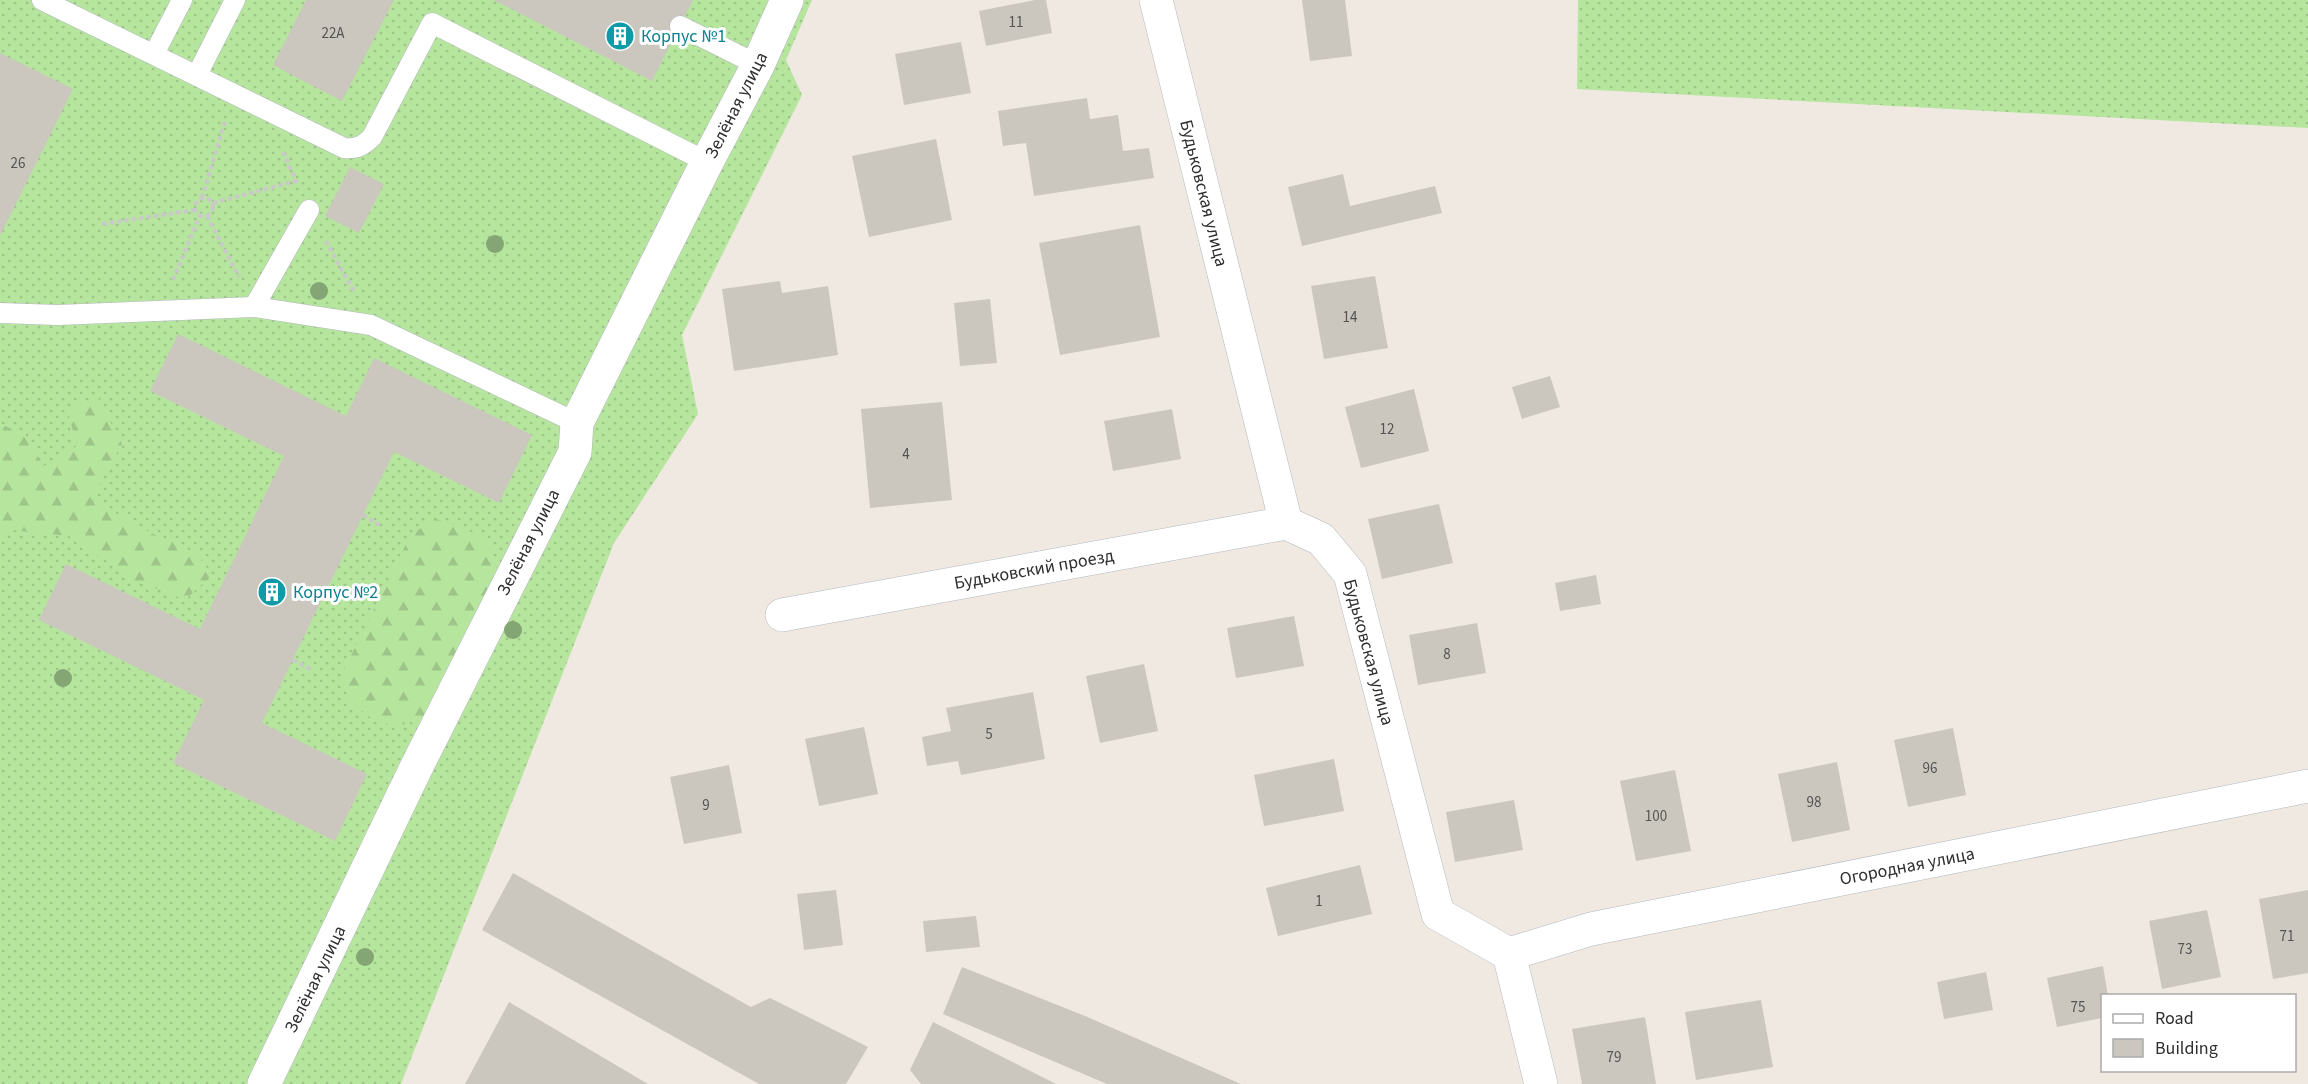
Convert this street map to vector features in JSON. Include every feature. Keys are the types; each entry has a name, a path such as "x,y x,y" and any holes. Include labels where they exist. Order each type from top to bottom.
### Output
{"street":[{"name":"Зелёная улица","path":"264,1084 415,770 574,452 577,423 758,65 787,0"},
{"name":"Будьковская улица","path":"1156,0 1286,523 1321,539 1350,574 1438,914 1509,954"},
{"name":"Будьковский проезд","path":"782,615 1286,523"},
{"name":"Огородная улица","path":"1509,954 1591,929 2308,786"},
{"path":"1509,954 1541,1084"}],"lane":[{"path":"42,0 344,148 354,149 365,145 372,137 432,23 707,162"},
{"path":"154,54 182,0"},
{"path":"197,75 236,0"},
{"path":"680,26 758,65"},
{"path":"254,307 309,210"},
{"path":"0,314 58,315 254,307 371,325 577,423"}],"path":[{"path":"202,198 233,93"},
{"path":"213,204 296,182"},
{"path":"202,198 208,198 213,204 213,211 207,216 200,215 195,210 196,202 202,198"},
{"path":"102,224 195,210"},
{"path":"160,311 200,215"},
{"path":"207,216 254,307"},
{"path":"363,515 381,526"},
{"path":"293,660 310,669"}],"green space":[{"path":"0,0 812,0 786,60 802,95 682,335 698,414 614,543 401,1084 0,1084"},
{"path":"1578,0 2308,0 2308,128 1577,89"},
{"path":"98,398 122,444 91,499 151,533 196,553 212,575 185,600 135,580 69,536 12,530 0,536 0,423 25,437 44,466 77,446 67,409"},
{"path":"436,519 462,527 488,541 497,570 423,719 397,726 373,720 348,699 342,674 411,534"}],"building":[{"path":"306,0 394,0 342,101 273,65"},
{"name":"Корпус №1","path":"494,0 693,0 652,81"},
{"path":"1046,0 1052,33 986,46 979,11"},
{"path":"1302,0 1345,0 1352,56 1310,61"},
{"path":"961,42 971,93 904,105 895,54"},
{"path":"0,53 73,89 0,236"},
{"path":"1087,98 1090,119 1118,115 1123,151 1149,148 1154,178 1034,196 1026,143 1003,146 998,111"},
{"path":"936,139 952,220 869,237 852,156"},
{"path":"350,167 384,184 359,233 325,216"},
{"path":"1343,174 1350,206 1435,186 1442,213 1302,246 1288,187"},
{"path":"1140,225 1160,337 1060,355 1039,243"},
{"path":"1375,276 1388,348 1324,359 1311,286"},
{"path":"780,281 782,293 828,286 838,355 734,371 722,289"},
{"path":"990,299 997,363 960,366 954,303"},
{"name":"Корпус №2","path":"178,334 346,416 374,358 532,435 499,503 394,452 262,723 367,774 335,841 173,763 204,700 39,620 66,564 200,629 284,456 150,391"},
{"path":"1550,376 1560,407 1522,419 1512,387"},
{"path":"1414,389 1429,451 1361,468 1345,407"},
{"path":"942,402 952,500 870,508 861,409"},
{"path":"1172,409 1181,459 1113,471 1104,421"},
{"path":"1439,504 1453,563 1382,579 1368,519"},
{"path":"1596,575 1601,604 1560,611 1555,583"},
{"path":"1294,616 1304,666 1236,678 1227,628"},
{"path":"1477,623 1486,673 1418,685 1409,635"},
{"path":"1144,664 1158,731 1100,743 1086,676"},
{"path":"1033,692 1045,759 961,775 958,761 927,766 922,737 951,731 946,708"},
{"path":"864,727 878,794 819,806 805,739"},
{"path":"1953,728 1966,795 1908,807 1894,740"},
{"path":"1334,759 1344,811 1264,826 1254,775"},
{"path":"1837,762 1850,830 1792,842 1778,774"},
{"path":"729,765 742,833 684,844 670,777"},
{"path":"1675,770 1691,851 1636,861 1620,781"},
{"path":"1514,800 1523,850 1455,862 1446,812"},
{"path":"1360,865 1372,914 1278,936 1266,888"},
{"path":"513,873 751,1007 770,998 868,1047 846,1084 759,1084 482,930"},
{"path":"836,890 843,945 804,950 797,894"},
{"path":"2308,890 2308,973 2273,979 2259,899"},
{"path":"2207,910 2221,977 2162,989 2149,921"},
{"path":"976,916 980,947 926,952 923,921"},
{"path":"2103,966 2108,994 2101,994 2101,1018 2057,1027 2047,978"},
{"path":"962,967 1085,1016 1241,1084 1107,1084 943,1014"},
{"path":"1986,972 1993,1010 1944,1019 1937,982"},
{"path":"1761,1000 1773,1067 1696,1080 1685,1012"},
{"path":"509,1002 648,1084 465,1084"},
{"path":"1645,1017 1656,1084 1582,1084 1572,1029"},
{"path":"933,1022 1056,1084 921,1084 910,1070"}],"place":[{"name":"Корпус №1","path":"620,36"},
{"name":"Корпус №2","path":"272,592"}]}
